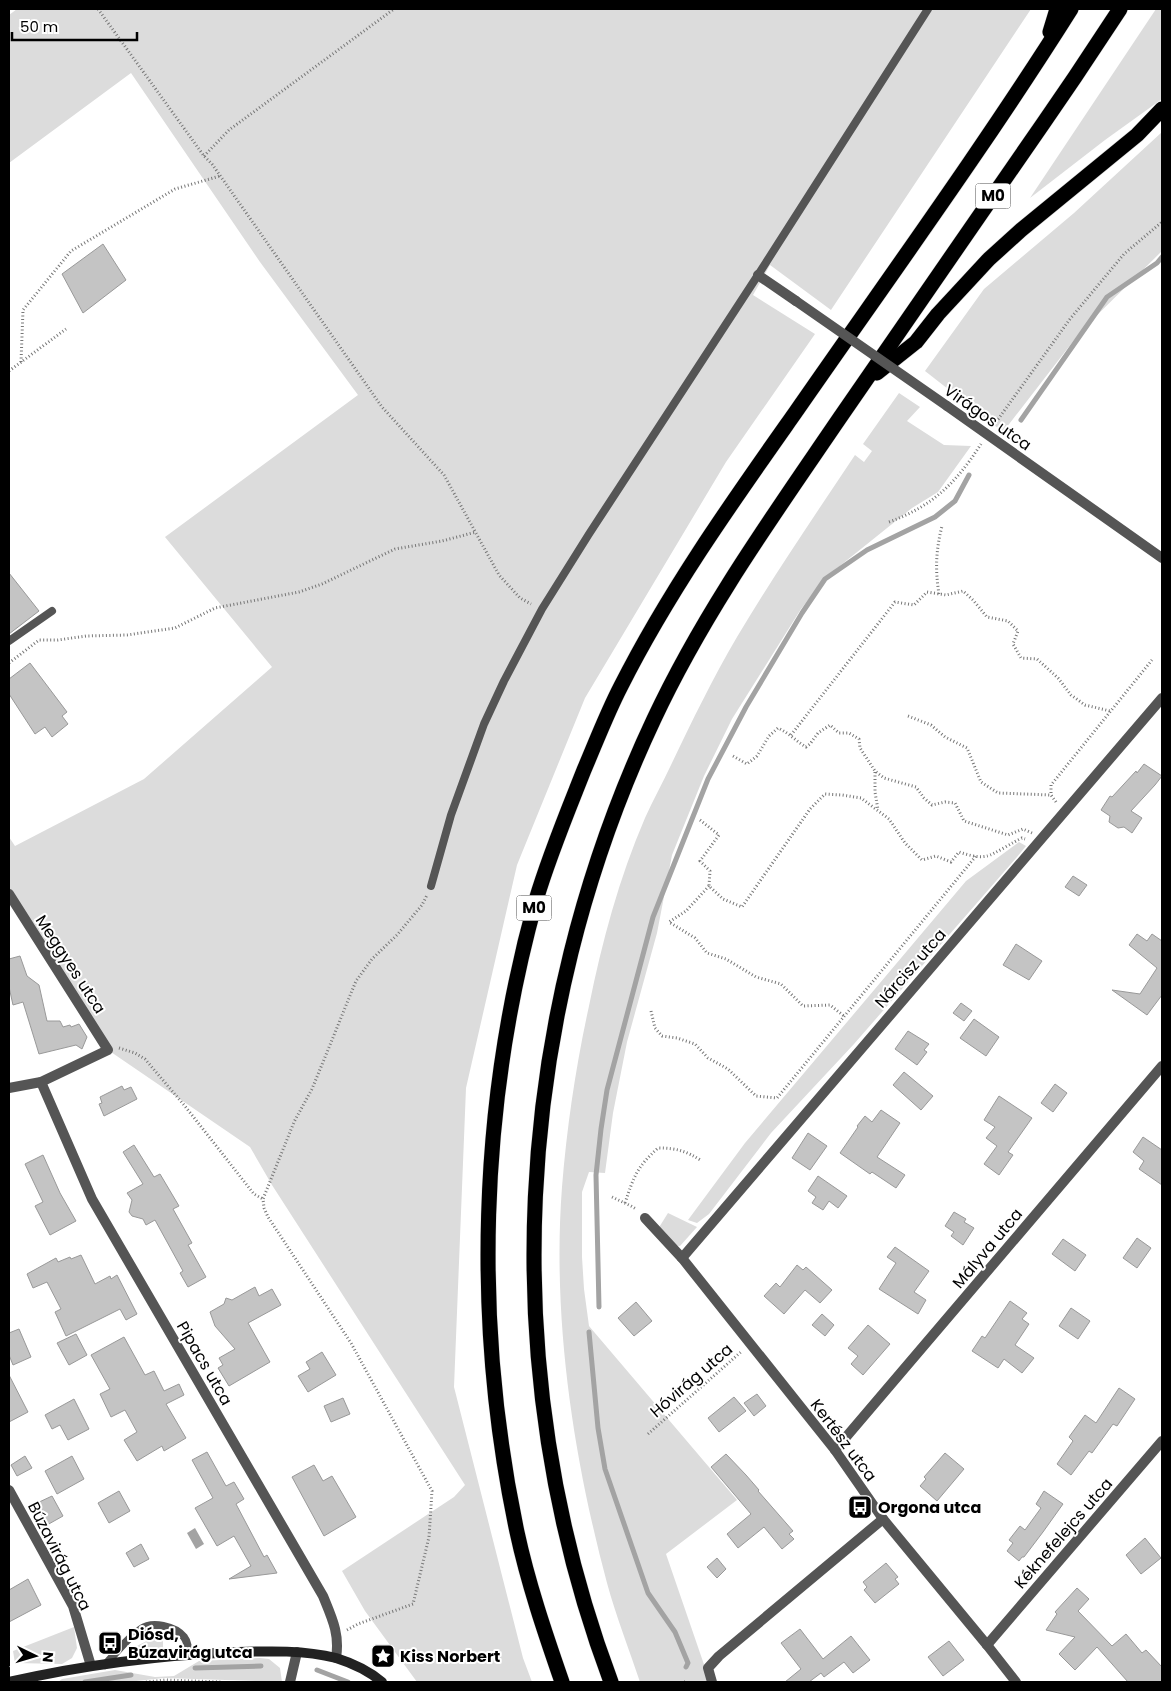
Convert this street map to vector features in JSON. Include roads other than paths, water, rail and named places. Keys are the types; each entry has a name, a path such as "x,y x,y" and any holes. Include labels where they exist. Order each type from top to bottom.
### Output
{"highway":[{"path":"1045,50 1058,9"},
{"name":"M0","path":"562,1682 534,1599 505,1473 488,1293 488,1192 494,1122 501,1066 520,963 537,899 551,853 568,808 620,687 689,567 923,229 1071,9"},
{"name":"M0","path":"610,1682 593,1636 570,1557 547,1441 534,1312 535,1199 537,1152 543,1097 556,1011 577,925 612,820 654,718 678,671 742,562 1070,85 1120,9"},
{"path":"864,383 916,342 938,314 990,259 1015,236 1137,135 1162,109"}],"street":[{"name":"Virágos utca","path":"758,275 1162,558"},
{"name":"Nárcisz utca","path":"682,1258 1162,698"},
{"name":"Meggyes utca","path":"9,894 108,1050 41,1082"},
{"name":"Mályva utca","path":"835,1450 1162,1066"},
{"path":"9,1088 41,1082"},
{"name":"Pipacs utca","path":"41,1082 92,1199 323,1596 337,1636 336,1658"},
{"name":"Kertész utca","path":"645,1218 682,1258 835,1450 883,1520 1016,1682"},
{"name":"Kéknefelejcs utca","path":"987,1645 1162,1441"},
{"name":"Búzavirág utca","path":"9,1490 73,1606 91,1666"},
{"path":"712,1682 708,1668 719,1656 883,1520"},
{"path":"9,1682 43,1678 91,1666 188,1655 258,1651 297,1652 336,1658 373,1674 382,1682"},
{"path":"290,1682 297,1652"}],"lane":[{"path":"431,886 451,815 484,724 508,673 542,609 928,9"},
{"path":"9,641 52,611"},
{"path":"105,1665 142,1627 152,1625 168,1627 183,1636 187,1643 188,1655"}],"waterway":[{"path":"1021,420 1107,297 1157,263 1162,257"},
{"path":"599,1307 596,1175 607,1090 653,917 708,779 746,707 802,613 825,579 867,550 935,517 955,501 969,475"},
{"path":"589,1332 598,1428 605,1469 648,1593 675,1632 688,1663 686,1667"},
{"path":"195,1668 261,1666"},
{"path":"317,1670 348,1682"},
{"path":"85,1682 131,1675"}],"place":[{"name":"Orgona utca","path":"860,1507"},
{"name":"Diósd, Búzavirág utca","path":"110,1643"},
{"name":"Kiss Norbert","path":"383,1656"}]}
